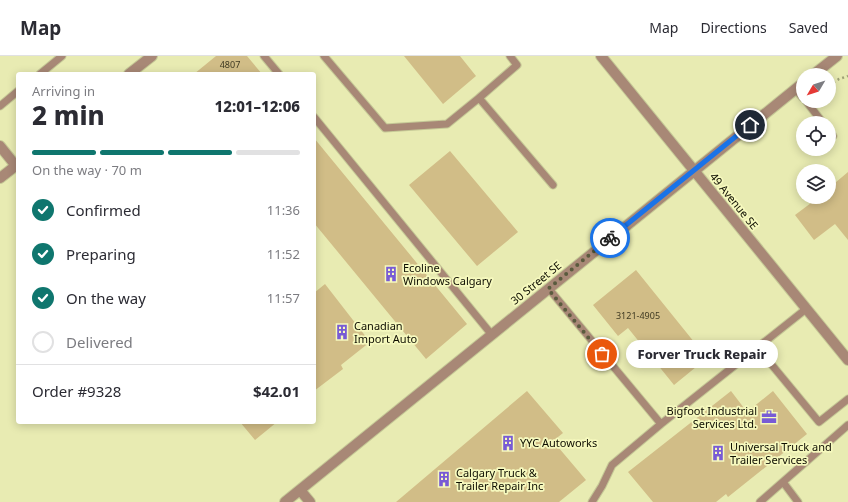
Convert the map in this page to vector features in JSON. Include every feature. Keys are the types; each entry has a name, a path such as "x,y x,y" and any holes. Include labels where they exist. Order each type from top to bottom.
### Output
{"street":[{"path":"132,72 152,56"},
{"name":"49 Avenue SE","path":"601,56 848,360"},
{"path":"822,68 837,56"},
{"name":"30 Street SE","path":"285,502 796,88"},
{"path":"0,146 16,164"},
{"path":"0,178 16,166"},
{"path":"300,490 310,502"}],"lane":[{"path":"42,72 62,56"},
{"path":"264,56 277,72"},
{"path":"324,56 385,128 447,124 516,65 510,56"},
{"path":"0,106 16,94"},
{"path":"479,98 553,186"},
{"path":"811,108 818,116"},
{"path":"316,119 492,335"},
{"path":"548,289 661,424"},
{"path":"592,502 612,465 806,308"},
{"path":"757,347 819,422 848,399"},
{"path":"760,502 848,425"},
{"path":"783,482 798,502"}],"path":[{"path":"836,81 848,76"}],"building":[{"path":"216,56 247,56 260,72 196,72"},
{"path":"404,56 460,56 476,76 443,104"},
{"name":"Ecoline Windows Calgary","path":"316,140 467,324 426,359 316,225"},
{"path":"450,151 518,232 477,266 409,185"},
{"path":"848,172 848,240 835,224 814,240 795,215 810,204 836,204 836,182"},
{"path":"636,270 707,358 674,385 628,328 618,336 593,305"},
{"name":"Canadian Import Auto","path":"325,284 370,342 341,365 343,369 316,389 316,291"},
{"path":"527,391 563,433 553,441 586,480 559,502 396,502"},
{"name":"Universal Truck and Trailer Services","path":"731,391 747,412 773,391 807,434 728,497 726,494 716,502 653,502 628,472"},
{"path":"242,424 275,424 255,440"}],"way so far":[{"path":"602,354 548,289 610,238"}],"place":[{"name":"Ecoline Windows Calgary","path":"391,274"},
{"name":"Canadian Import Auto","path":"342,332"},
{"name":"Forver Truck Repair","path":"602,354"},
{"name":"Bigfoot Industrial Services Ltd.","path":"769,417"},
{"name":"YYC Autoworks","path":"508,443"},
{"name":"Universal Truck and Trailer Services","path":"718,453"},
{"name":"Calgary Truck & Trailer Repair Inc","path":"444,479"}],"route":[{"path":"610,238 750,125"}]}
